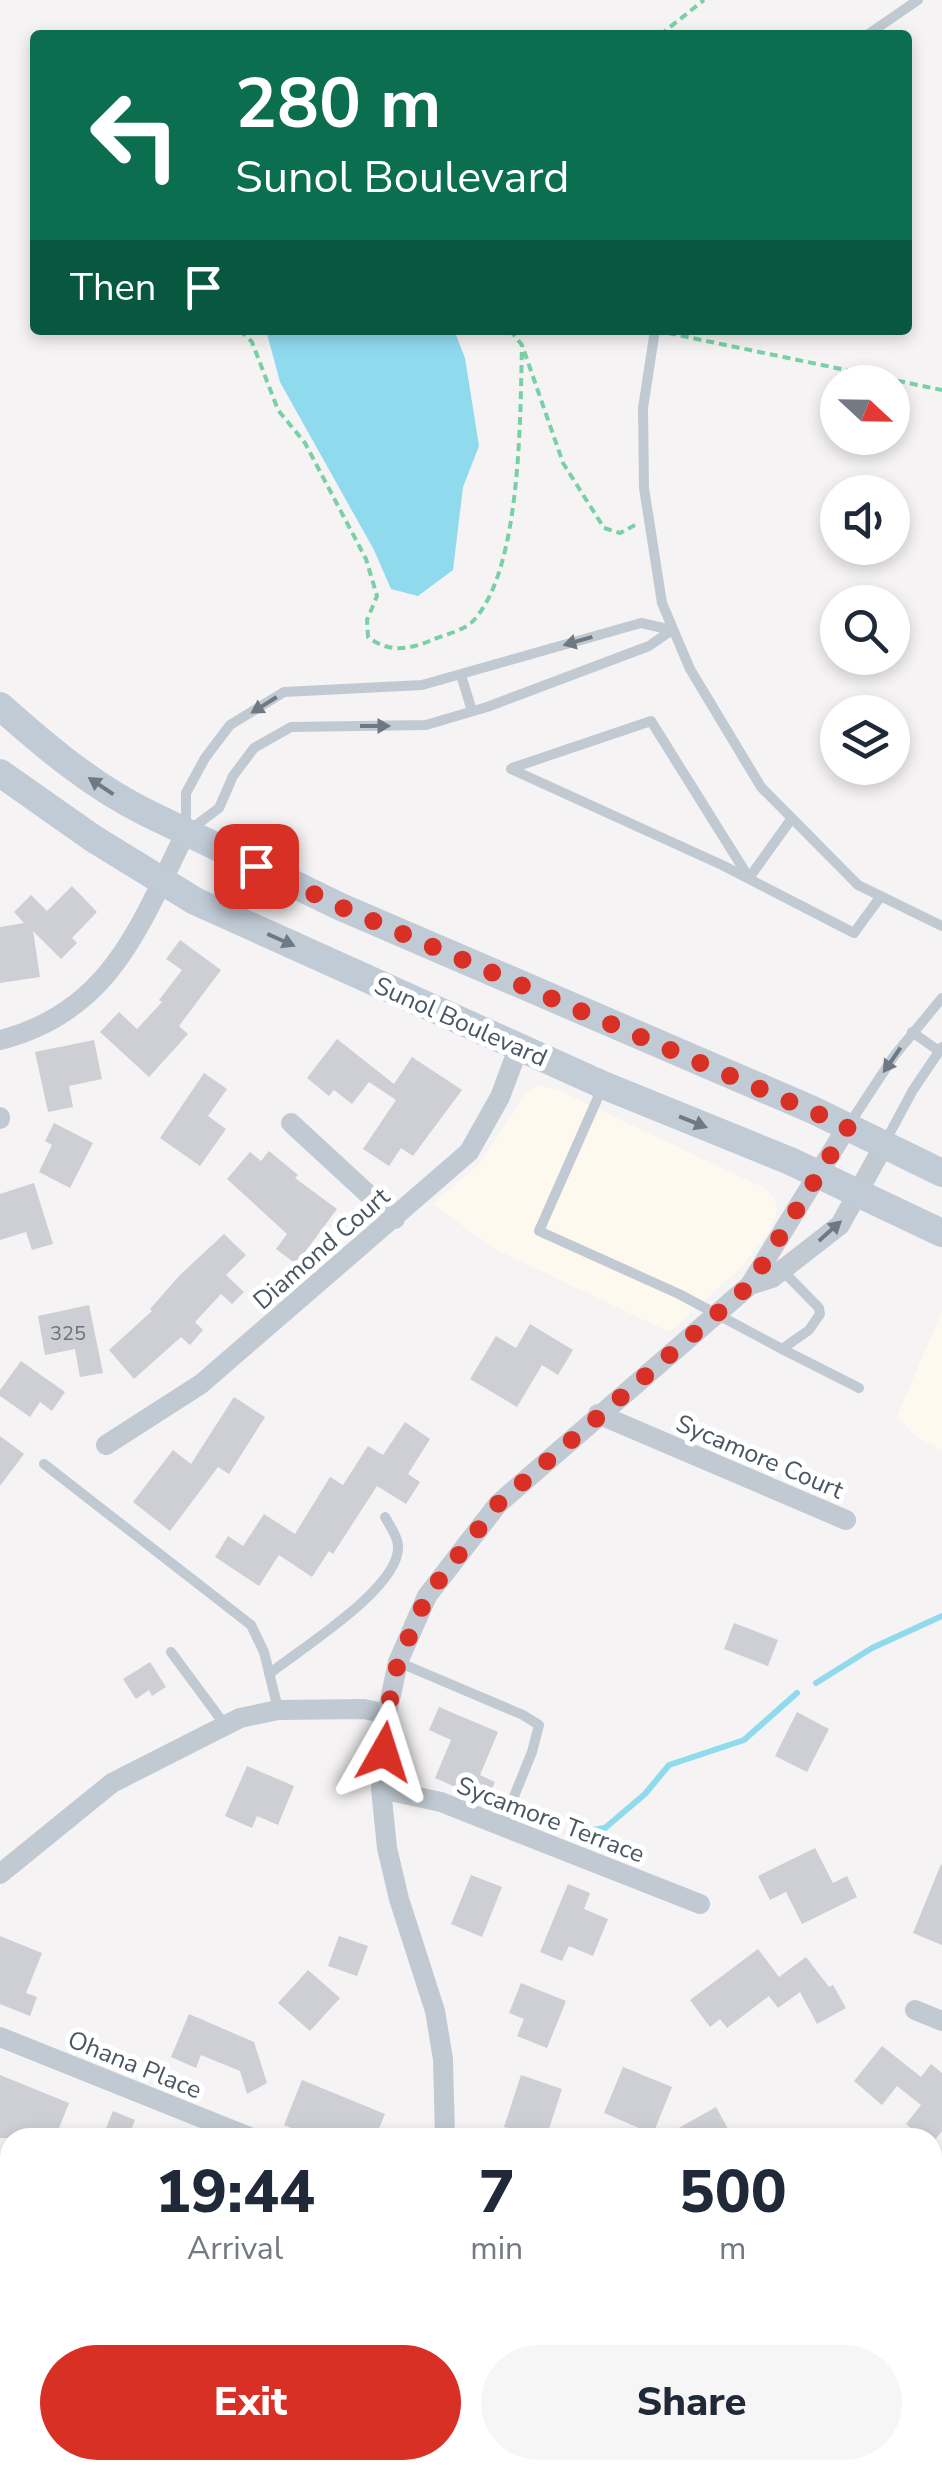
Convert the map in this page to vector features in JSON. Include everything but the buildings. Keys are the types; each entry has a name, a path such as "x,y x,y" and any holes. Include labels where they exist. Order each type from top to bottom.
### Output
{"main road":[{"path":"0,706 61,758 118,798 186,832 341,907 848,1127 942,1173"},
{"name":"Sunol Boulevard","path":"0,773 94,840 195,902 942,1233"}],"street":[{"path":"0,1040 34,1031 74,1007 118,964 186,832"},
{"name":"Diamond Court","path":"106,1445 201,1384 469,1152 500,1098 520,1046"},
{"path":"292,1123 395,1219"},
{"path":"445,2128 443,2059 435,2011 391,1865 382,1789 387,1714 398,1662 427,1596 498,1504 750,1285 848,1127"},
{"path":"750,1285 772,1278 840,1225 884,1144"},
{"name":"Sycamore Court","path":"598,1414 846,1520"},
{"path":"0,1874 112,1783 240,1718 278,1710 364,1709 387,1714"},
{"name":"Sycamore Terrace","path":"382,1789 441,1802 700,1904"},
{"path":"915,2010 942,2021"},
{"name":"Ohana Place","path":"0,2037 227,2128"}],"lane":[{"path":"873,30 918,0"},
{"path":"654,335 642,408 644,488 662,603 690,669 761,787 858,885 942,926"},
{"path":"186,832 186,793 205,758 230,726 284,692 396,688 461,675 641,622 672,630"},
{"path":"186,832 219,808 233,776 254,748 292,727 426,725 649,646 672,630"},
{"path":"461,675 472,711"},
{"path":"749,878 651,721 511,768 749,878 854,933 882,896"},
{"path":"749,878 792,818"},
{"path":"848,1127 912,1032 942,998"},
{"path":"884,1144 941,1049 912,1032"},
{"path":"603,1086 539,1231 718,1314 753,1336 859,1388"},
{"path":"782,1270 819,1308 820,1314 809,1330 782,1349"},
{"path":"44,1464 251,1625 264,1652 278,1710"},
{"path":"268,1674 365,1602 388,1577 399,1548 385,1518"},
{"path":"171,1652 225,1725"},
{"path":"398,1662 524,1715 539,1725 502,1826"}],"path":[{"path":"666,30 704,0"},
{"path":"245,335 252,342 278,410 304,443 366,559 377,596 367,620 368,638 384,649 414,647 472,623 494,586 509,533 520,425 522,345"},
{"path":"514,335 522,345 563,464 604,528 620,533 649,517"},
{"path":"679,335 942,390"}],"shaded area":[{"path":"538,1085 560,1091 764,1188 775,1199 777,1212 770,1230 743,1266 669,1332 495,1249 432,1204 479,1164 528,1091"},
{"path":"942,1311 942,1450 918,1438 897,1416"}],"water":[{"path":"267,335 456,335 465,358 479,446 463,487 453,570 418,596 391,589 374,550 280,382"}],"waterway":[{"path":"816,1683 872,1648 942,1616"},
{"path":"568,1834 605,1828 645,1794 669,1765 744,1740 797,1693"}],"route":[{"path":"256,866 341,907 848,1127 750,1285 498,1504 427,1596 398,1662 384,1752"}]}
